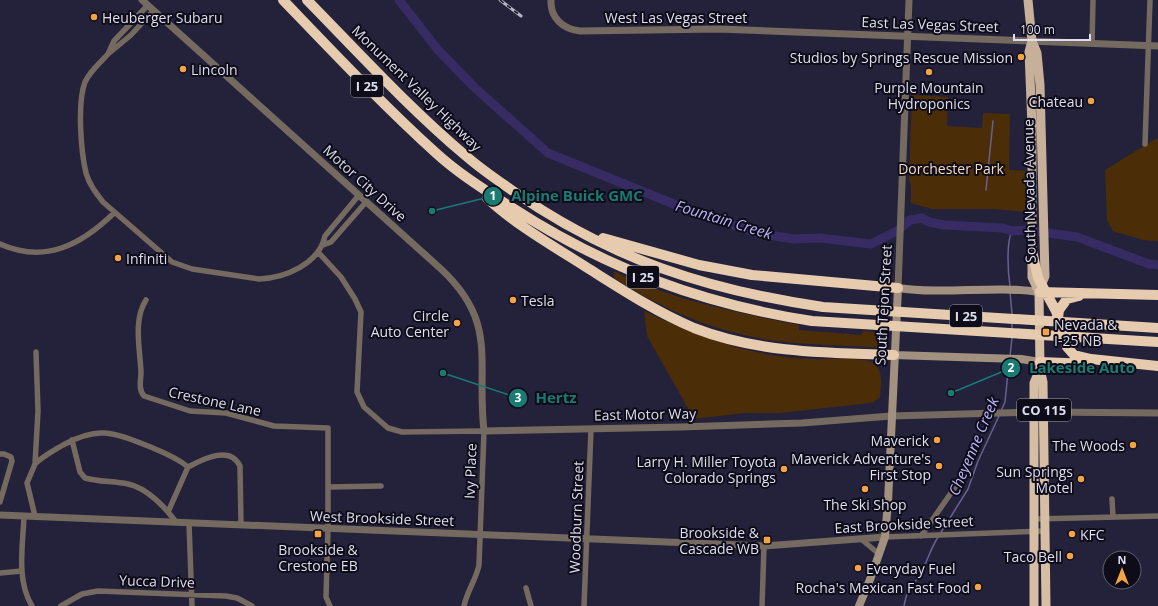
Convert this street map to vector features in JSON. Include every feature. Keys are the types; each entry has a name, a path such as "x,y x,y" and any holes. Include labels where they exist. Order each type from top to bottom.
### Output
{"highway":[{"name":"I 25","path":"283,0 436,153 455,168 549,232 620,268 668,287 771,314 812,321 1158,342"},
{"name":"Monument Valley Highway","path":"307,0 432,126 467,158 536,207 569,226 607,246 678,275 722,288 773,300 852,309 1158,328"},
{"path":"455,168 490,201 535,234 653,308 693,328 734,341 772,348 808,352 894,355"},
{"path":"569,226 633,247 716,268 752,275 898,288"},
{"path":"1032,250 1040,283 1054,306 1065,343 1069,351 1091,359 1158,366"},
{"path":"1040,283 1133,294 1158,295"},
{"name":"South Nevada Avenue","path":"1040,283 1040,366 1043,382 1044,412 1046,606"},
{"path":"1058,320 1062,304 1067,299 1073,297 1133,294"},
{"path":"1040,366 1158,366"},
{"name":"South Nevada Avenue","path":"1034,606 1034,383 1040,366"},
{"path":"1034,580 1040,587 1040,606"}],"main road":[{"name":"South Nevada Avenue","path":"1028,0 1032,41 1037,53 1040,85 1043,195 1040,283"},
{"name":"South Nevada Avenue","path":"1032,41 1029,52 1032,126 1032,250"},
{"path":"898,288 955,292 1024,290 1040,283"},
{"name":"South Tejon Street","path":"858,606 879,554 884,537 888,502 898,288"},
{"path":"894,355 1022,359 1040,366"}],"street":[{"name":"Motor City Drive","path":"142,0 444,272 468,300 476,316 481,338 484,431"},
{"name":"West Las Vegas Street","path":"551,0 552,12 558,22 566,28 580,31 719,29 796,32"},
{"name":"South Tejon Street","path":"898,288 909,0"},
{"path":"1092,44 1093,0"},
{"path":"1145,144 1150,0"},
{"path":"150,8 114,41 108,54 86,82 80,112 86,173 96,193 114,213 172,262 192,268 259,278 270,278 289,273 301,266 318,252 323,245 326,236 359,195"},
{"name":"East Las Vegas Street","path":"796,32 1158,46"},
{"path":"323,245 331,242 366,202"},
{"path":"0,244 26,253 56,251 90,233 114,213"},
{"name":"East Motor Way","path":"318,252 341,277 355,299 361,312 357,392 364,407 388,428 402,432 591,429 802,422 891,416 1034,412"},
{"name":"Crestone Lane","path":"145,302 140,319 139,350 140,388 144,396 190,411 232,414 274,426 328,428 329,487"},
{"path":"35,516 27,483 35,464 38,411 36,352"},
{"path":"1044,412 1158,413"},
{"name":"Woodburn Street","path":"584,606 591,429"},
{"name":"Ivy Place","path":"464,606 467,592 478,572 484,431"},
{"path":"35,464 43,456 72,440 92,433 121,436 173,456 188,467"},
{"path":"72,440 80,472 85,478 135,486 168,512 176,522"},
{"path":"0,454 11,457 11,466 0,502"},
{"path":"168,512 188,467 216,455 230,457 238,462 241,472 241,525"},
{"path":"921,536 958,483"},
{"path":"330,606 326,597 329,487 381,486"},
{"path":"1112,498 1113,517"},
{"name":"West Brookside Street","path":"0,515 480,536 764,546"},
{"path":"24,516 22,571 24,588 32,606"},
{"path":"1034,519 1158,516"},
{"path":"189,523 192,606"},
{"name":"East Brookside Street","path":"764,546 884,537 1045,530"},
{"path":"861,539 879,554"},
{"path":"762,606 764,546"},
{"path":"0,574 22,571"},
{"path":"526,588 531,606"},
{"name":"Yucca Drive","path":"61,606 82,594 98,591 232,596 252,606"}],"green space":[{"name":"Dorchester Park","path":"912,95 948,97 947,126 982,128 983,113 1010,114 1009,170 1028,171 1025,212 994,209 932,209 911,203 911,185 909,180"},
{"path":"1155,139 1158,139 1158,241 1143,240 1113,231 1107,220 1105,170"},
{"path":"614,271 657,290 704,304 799,325 799,330 861,335 863,331 885,333 885,348 810,344 772,340 736,333 688,317 657,303 614,278"},
{"path":"644,311 705,337 747,350 790,357 853,359 868,361 873,363 879,370 881,383 880,397 874,402 862,404 780,413 745,413 694,419 647,336"}],"waterway":[{"name":"Fountain Creek","path":"399,0 438,50 474,87 548,153 681,207 753,232 793,239 820,238 871,244 897,231 910,220 922,218 929,222 944,225 1002,228 1012,231 1026,230 1077,237 1149,264 1158,265"},
{"path":"986,190 993,121"},
{"name":"Cheyenne Creek","path":"1010,286 1008,250 1012,231"},
{"name":"Cheyenne Creek","path":"1010,292 1012,314"},
{"name":"Cheyenne Creek","path":"1012,322 1012,330"},
{"name":"Cheyenne Creek","path":"1010,356 1012,338"},
{"name":"Cheyenne Creek","path":"1001,411 1005,402 1009,362"},
{"name":"Cheyenne Creek","path":"940,534 968,489 978,461 999,416"},
{"name":"Cheyenne Creek","path":"904,606 907,594 922,571 938,537"}],"railway":[{"path":"500,0 521,16"}],"place":[{"name":"Heuberger Subaru","path":"94,17"},
{"name":"Studios by Springs Rescue Mission","path":"1021,57"},
{"name":"Lincoln","path":"183,69"},
{"name":"Purple Mountain Hydroponics","path":"929,72"},
{"name":"Chateau","path":"1091,101"},
{"name":"Alpine Buick GMC","path":"432,211"},
{"name":"Infiniti","path":"118,258"},
{"name":"Tesla","path":"513,300"},
{"name":"Circle Auto Center","path":"457,323"},
{"name":"Nevada & I-25 NB","path":"1046,332"},
{"name":"Hertz","path":"443,373"},
{"name":"Lakeside Auto","path":"951,393"},
{"name":"Maverick","path":"937,440"},
{"name":"The Woods","path":"1133,445"},
{"name":"Maverick Adventure's First Stop","path":"939,466"},
{"name":"Larry H. Miller Toyota Colorado Springs","path":"784,469"},
{"name":"Sun Springs Motel","path":"1081,479"},
{"name":"The Ski Shop","path":"865,489"},
{"name":"Brookside & Crestone EB","path":"318,534"},
{"name":"KFC","path":"1072,534"},
{"name":"Brookside & Cascade WB","path":"767,540"},
{"name":"Taco Bell","path":"1070,556"},
{"name":"Everyday Fuel","path":"858,568"},
{"name":"Rocha's Mexican Fast Food","path":"978,587"}]}
